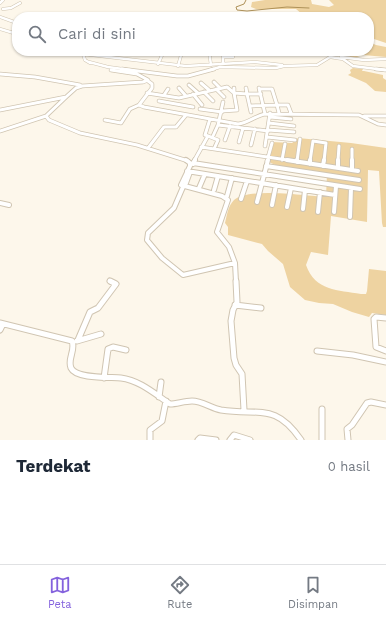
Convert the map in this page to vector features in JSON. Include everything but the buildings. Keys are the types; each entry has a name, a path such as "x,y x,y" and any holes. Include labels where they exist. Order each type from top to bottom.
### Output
{"street":[{"path":"0,6 1,10 11,8 20,3"},
{"path":"0,17 10,20"},
{"path":"0,29 12,33"},
{"path":"83,56 84,59 89,62 108,69 143,76 147,78 153,86 139,105 130,109 121,123 105,120"},
{"path":"105,56 178,66 255,62"},
{"path":"158,64 162,56"},
{"path":"178,66 181,56"},
{"path":"209,56 211,65"},
{"path":"223,64 223,57 233,57"},
{"path":"247,61 284,66 317,65 330,57 364,60 386,59"},
{"path":"336,57 343,59 353,66 386,70"},
{"path":"89,62 108,67 177,76 194,74 220,67 277,69 284,66"},
{"path":"0,74 35,77 82,86"},
{"path":"0,131 46,116 76,88 82,86 148,81"},
{"path":"214,82 220,88"},
{"path":"201,83 209,90"},
{"path":"189,85 198,93"},
{"path":"147,93 179,97 227,87 234,93 261,94"},
{"path":"200,109 210,109 222,112 237,110 234,88"},
{"path":"246,88 251,112"},
{"path":"265,114 260,88 272,89 279,113"},
{"path":"164,95 168,89"},
{"path":"167,111 179,97 180,89 186,96"},
{"path":"216,89 224,97"},
{"path":"204,92 213,101"},
{"path":"193,94 202,105"},
{"path":"0,110 66,97"},
{"path":"179,97 189,106"},
{"path":"159,101 193,107"},
{"path":"214,136 222,112 223,102"},
{"path":"139,105 210,119 230,126 294,132"},
{"path":"250,106 288,105 291,113"},
{"path":"270,115 291,113 386,116"},
{"path":"219,123 245,124 257,116 265,114 291,119"},
{"path":"148,148 164,127 176,127 186,115"},
{"path":"265,146 270,115"},
{"path":"46,116 49,120 80,133 148,148 188,162 190,166 189,171"},
{"path":"363,116 374,124 386,125"},
{"path":"210,119 205,135 218,140 214,149"},
{"path":"269,123 294,126"},
{"path":"225,140 230,126"},
{"path":"239,142 242,128"},
{"path":"251,145 255,129"},
{"path":"208,136 181,184 184,185 174,208 148,233 147,240 162,258 183,275 235,263"},
{"path":"267,137 297,140 297,162"},
{"path":"310,164 313,141 326,143 323,166"},
{"path":"257,202 272,142"},
{"path":"282,160 285,144"},
{"path":"338,168 339,146"},
{"path":"201,147 358,171"},
{"path":"352,149 352,170"},
{"path":"193,163 360,189"},
{"path":"266,166 359,180"},
{"path":"189,171 335,195"},
{"path":"199,188 205,174"},
{"path":"214,190 218,176"},
{"path":"227,196 232,178"},
{"path":"241,199 247,180"},
{"path":"184,185 222,196 228,200 218,232 220,237 229,247 235,263 237,302 231,316 234,358 236,365 242,374 244,410"},
{"path":"272,204 276,185"},
{"path":"334,212 336,186"},
{"path":"287,207 291,188"},
{"path":"350,217 351,188"},
{"path":"303,209 305,190"},
{"path":"318,212 320,192"},
{"path":"0,203 8,205"},
{"path":"110,281 116,284 98,308 90,312 76,341 69,364 71,370 77,373 104,378 122,378 136,382 173,404 193,400 209,407 223,410 265,412 279,416 287,422 301,440"},
{"path":"235,305 261,308"},
{"path":"386,318 376,317 374,319 376,347 386,351"},
{"path":"1,326 76,341 102,334"},
{"path":"104,378 108,349 113,347 126,350"},
{"path":"317,351 353,355 386,362"},
{"path":"159,397 161,382"},
{"path":"150,440 150,430 162,421 166,401"},
{"path":"348,440 347,429 352,426 367,403 371,402 386,405"},
{"path":"322,409 322,440"},
{"path":"230,440 234,435 250,440"},
{"path":"198,440 200,438 216,440"}],"shaded area":[{"path":"265,0 311,0 312,4 329,7 334,5 329,0 386,0 386,43 374,39 374,12 300,12 296,9 256,9 251,7 252,2"},
{"path":"374,44 386,47 386,57 374,56"},
{"path":"347,56 360,56 354,58"},
{"path":"353,68 363,69 362,71 383,75 383,78 386,80 386,92 375,91 366,83 348,75 351,73 350,70"},
{"path":"298,138 386,148 386,227 383,227 382,223 379,171 368,170 367,222 331,216 328,255 311,252 306,265 310,274 321,285 336,290 361,294 366,294 367,291 369,269 386,271 386,315 372,313 369,317 333,304 305,300 290,287 283,264 262,244 228,235 228,227 225,223 230,205 234,200 241,196 278,193 326,197 327,174 286,168 271,163 266,159 272,142 292,143"}],"waterway":[{"path":"246,0 244,4 236,7 237,10 247,11 287,7 309,8"}]}
